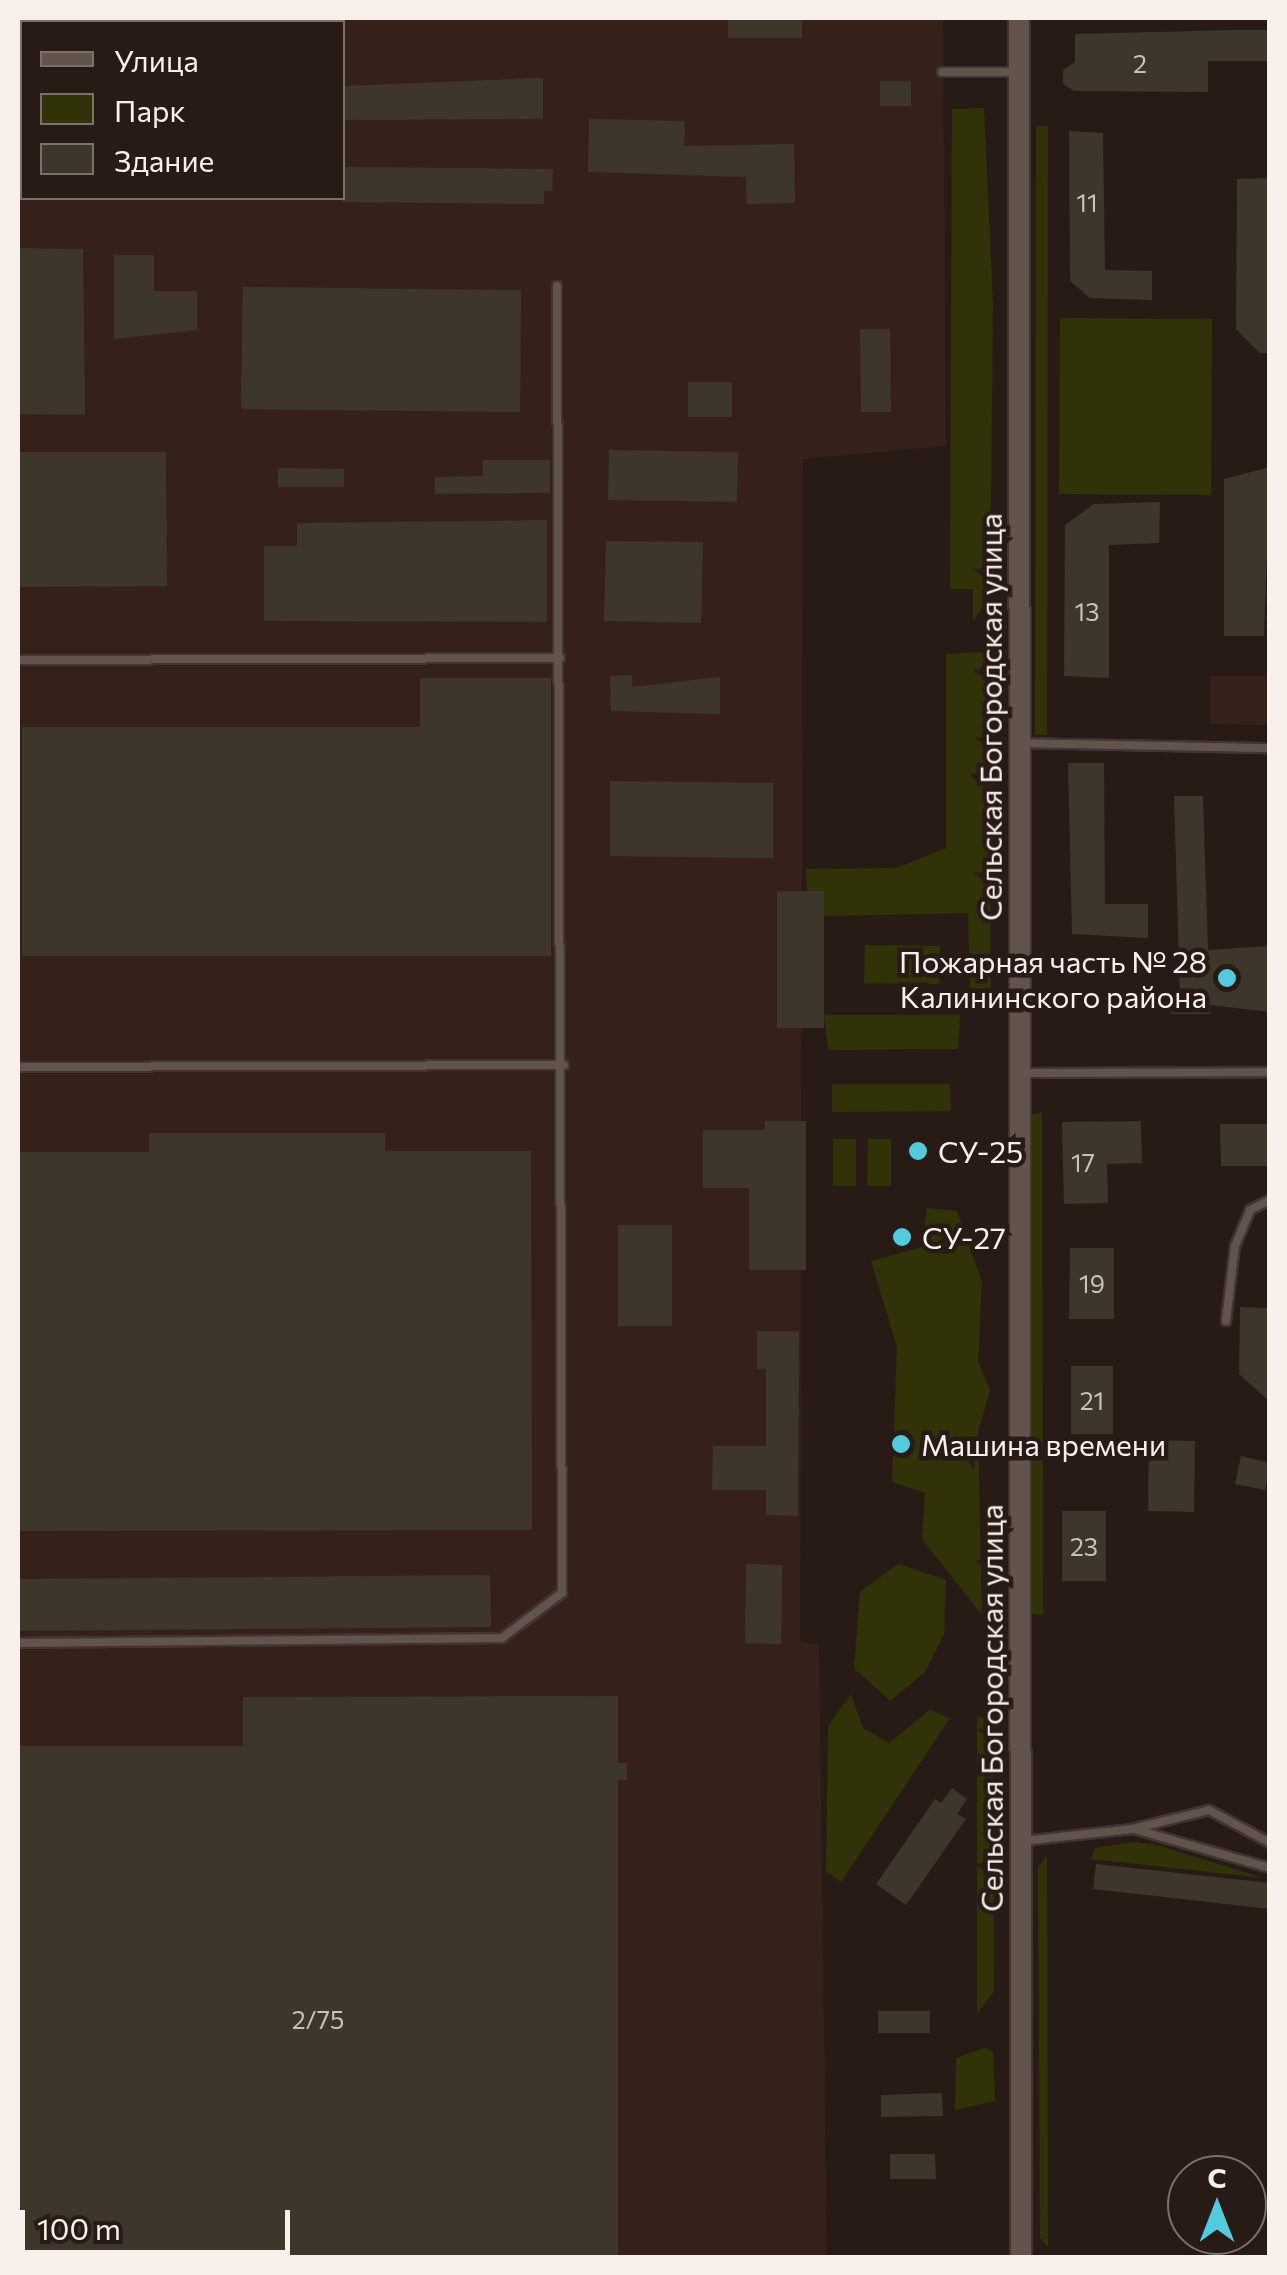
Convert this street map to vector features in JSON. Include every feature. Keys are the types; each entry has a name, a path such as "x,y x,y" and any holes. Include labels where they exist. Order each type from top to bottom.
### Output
{"main road":[{"name":"Сельская Богородская улица","path":"1019,18 1021,2258"}],"lane":[{"path":"942,72 1020,72"},
{"path":"18,1644 502,1638 562,1593 564,1065 557,286"},
{"path":"18,660 560,658"},
{"path":"1020,743 1270,748"},
{"path":"18,1068 564,1065"},
{"path":"1019,1073 1270,1072"},
{"path":"1226,1321 1235,1246 1250,1210 1270,1200"},
{"path":"1023,1840 1132,1829 1209,1810 1270,1842"},
{"path":"1132,1829 1270,1868"}],"shaded area":[{"path":"18,18 943,18 946,446 803,459 800,1642 819,1645 827,2257 18,2257"},
{"path":"1210,676 1269,676 1269,725 1210,724"}],"green space":[{"path":"984,108 993,303 990,598 973,621 973,589 950,589 952,109"},
{"path":"1036,126 1048,126 1047,735 1035,735"},
{"path":"1060,318 1212,319 1211,495 1059,494"},
{"path":"989,652 991,996 970,995 968,913 824,916 824,891 807,891 806,869 896,868 946,848 946,654"},
{"path":"865,945 940,946 939,984 864,983"},
{"path":"824,1015 960,1015 958,1049 828,1050"},
{"path":"832,1084 950,1084 951,1111 832,1112"},
{"path":"1042,1113 1043,1615 1031,1614 1030,1114"},
{"path":"833,1139 856,1139 856,1186 833,1186"},
{"path":"868,1139 891,1139 891,1186 867,1186"},
{"path":"927,1208 957,1211 982,1282 978,1362 990,1390 978,1432 982,1615 922,1539 925,1493 892,1482 897,1347 871,1261 922,1247"},
{"path":"898,1564 946,1580 944,1634 925,1672 890,1701 854,1668 860,1592"},
{"path":"851,1694 863,1728 889,1743 930,1710 950,1718 841,1882 826,1871 828,1726"},
{"path":"977,1716 993,1722 994,1991 977,2014"},
{"path":"1133,1842 1153,1844 1264,1878 1091,1859 1095,1848"},
{"path":"1047,1855 1048,2247 1040,2238 1038,1867"},
{"path":"984,2048 993,2052 995,2101 955,2110 956,2058"}],"building":[{"path":"728,18 802,18 802,38 728,38"},
{"path":"1270,30 1270,61 1208,61 1208,92 1074,91 1063,84 1063,70 1075,62 1075,34"},
{"path":"543,78 543,119 345,120 345,86"},
{"path":"880,81 911,81 911,106 880,106"},
{"path":"589,119 685,121 684,146 794,144 795,203 747,204 746,177 588,172"},
{"path":"1069,131 1103,133 1105,270 1152,271 1152,300 1090,298 1070,281"},
{"path":"345,167 553,169 552,191 544,191 544,204 342,202"},
{"path":"1270,178 1270,353 1260,353 1236,329 1237,179"},
{"path":"18,248 83,249 85,415 18,414"},
{"path":"114,255 154,255 154,291 197,291 197,330 114,339"},
{"path":"243,287 521,290 520,412 241,409"},
{"path":"860,329 890,329 891,412 861,412"},
{"path":"688,382 732,382 732,417 688,417"},
{"path":"609,450 738,452 737,502 608,500"},
{"path":"18,452 166,452 167,586 18,587"},
{"path":"483,460 550,460 550,493 435,494 435,477 483,476"},
{"path":"1270,467 1264,636 1224,636 1224,479"},
{"path":"278,468 344,469 344,487 278,487"},
{"path":"1160,502 1159,543 1109,545 1109,678 1064,676 1065,525 1094,504"},
{"path":"547,520 547,622 264,621 264,546 297,546 297,523"},
{"path":"606,541 703,542 701,623 604,621"},
{"path":"632,675 632,687 720,677 720,714 611,711 610,676"},
{"path":"420,678 551,678 551,956 22,956 22,727 420,727"},
{"path":"1068,763 1104,763 1105,904 1148,904 1148,938 1072,934"},
{"path":"610,781 773,783 773,858 610,856"},
{"path":"1174,796 1203,796 1208,950 1270,946 1270,1012 1210,1005 1210,1014 1171,1014 1171,995 1180,995"},
{"path":"777,891 824,891 824,1028 777,1028"},
{"path":"765,1121 806,1121 806,1270 749,1270 749,1188 703,1188 703,1130 765,1130"},
{"path":"1141,1121 1142,1163 1107,1164 1108,1203 1064,1204 1062,1122"},
{"path":"1220,1124 1270,1124 1270,1166 1221,1166"},
{"path":"149,1133 385,1133 385,1151 531,1151 532,1530 18,1531 18,1152 149,1152"},
{"path":"618,1225 672,1225 672,1326 618,1326"},
{"path":"1070,1248 1114,1248 1114,1319 1069,1319"},
{"path":"1240,1307 1270,1308 1270,1402 1239,1374"},
{"path":"757,1331 799,1331 798,1516 766,1515 766,1490 712,1490 713,1446 766,1446 766,1369 757,1369"},
{"path":"1071,1366 1113,1366 1113,1434 1071,1434"},
{"path":"1149,1440 1195,1441 1194,1512 1148,1511"},
{"path":"1241,1456 1270,1463 1265,1490 1235,1484"},
{"path":"1062,1511 1106,1511 1106,1581 1062,1581"},
{"path":"746,1564 782,1565 781,1644 745,1643"},
{"path":"490,1575 491,1627 18,1631 18,1579"},
{"path":"618,1696 618,1763 627,1763 627,1780 618,1780 618,2258 18,2258 18,1746 243,1746 243,1697"},
{"path":"952,1788 967,1799 957,1814 966,1819 906,1905 876,1884 935,1799 941,1803"},
{"path":"1096,1864 1270,1883 1270,1909 1093,1889"},
{"path":"878,2011 930,2011 930,2033 878,2033"},
{"path":"942,2093 943,2116 881,2117 881,2095"},
{"path":"890,2154 935,2154 936,2179 890,2179"}],"place":[{"name":"Пожарная часть № 28 Калининского района","path":"1227,978"},
{"name":"СУ-25","path":"918,1151"},
{"name":"СУ-27","path":"902,1237"},
{"name":"Машина времени","path":"901,1444"}]}
